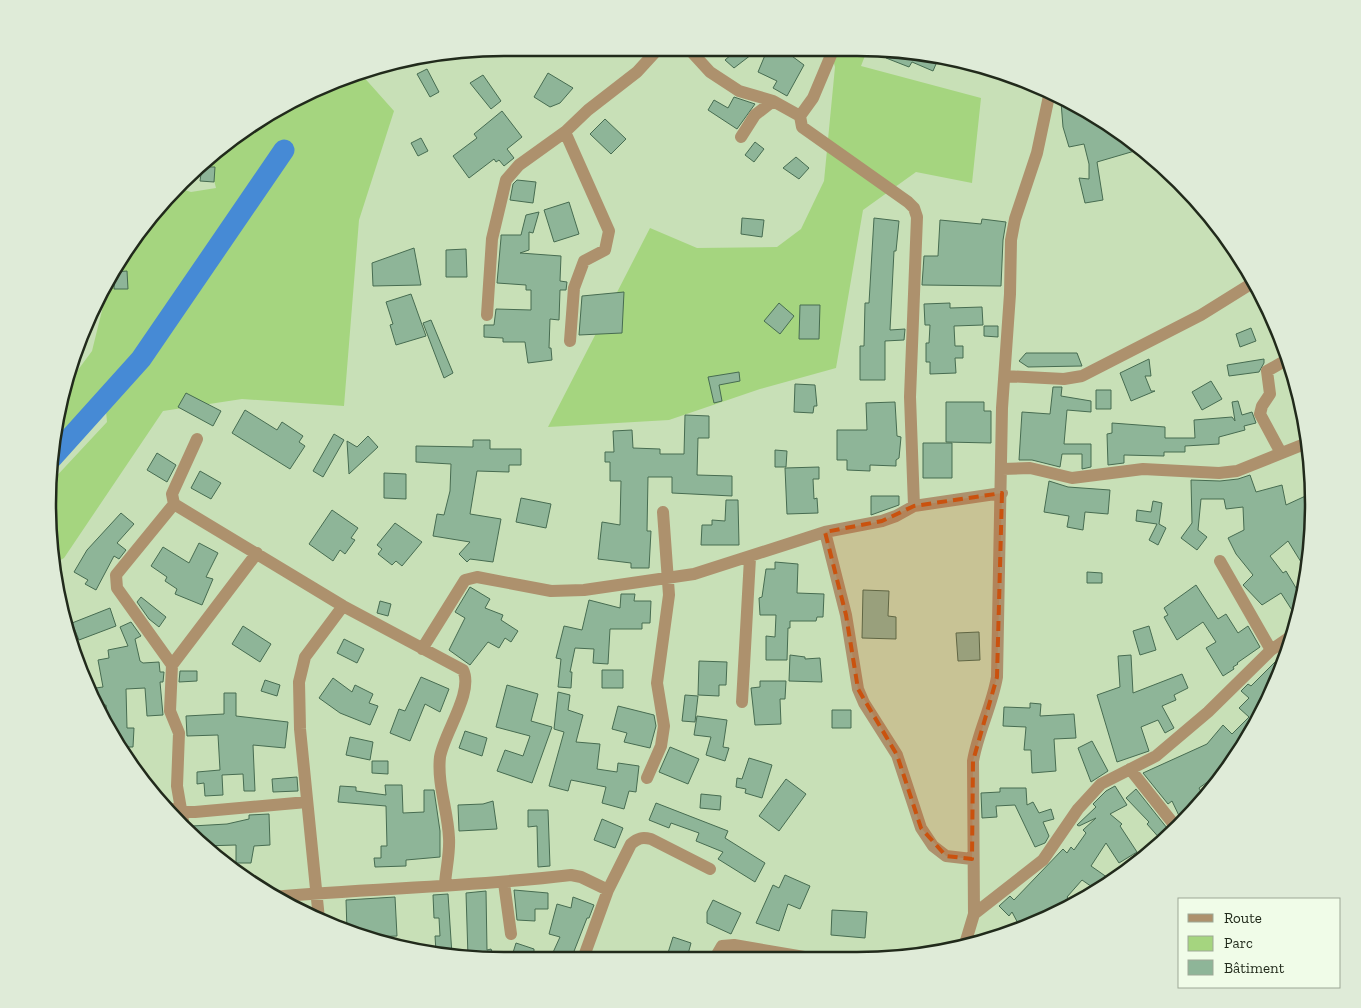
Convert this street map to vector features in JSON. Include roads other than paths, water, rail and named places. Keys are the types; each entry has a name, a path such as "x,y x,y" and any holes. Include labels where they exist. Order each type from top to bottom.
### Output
{"street":[{"path":"487,315 492,239 506,180 519,165 565,132 588,110 637,72 652,56"},
{"path":"695,56 710,72 738,91 773,101 800,116"},
{"path":"831,56 813,98 800,116 802,127 908,202 914,208 917,217 910,397 914,506"},
{"path":"967,937 974,914 972,859 976,743 994,695 997,677 1005,376 1010,294 1010,240 1037,153 1048,99"},
{"path":"741,137 755,115 773,101"},
{"path":"565,132 609,231 605,250 584,261 574,288 570,341"},
{"path":"1005,376 1064,379 1082,376 1201,315 1248,286"},
{"path":"1281,453 1260,414 1260,410 1270,394 1267,371 1282,363"},
{"path":"197,439 172,494 174,504 343,606 422,650 463,670 467,677 440,756 440,775 449,838 445,884"},
{"path":"1002,469 1030,468 1072,478 1143,469 1219,473 1237,471 1301,445"},
{"path":"422,650 465,580 471,578 477,577 551,591 584,590 694,574 750,558 825,532 882,521 914,506 1002,493"},
{"path":"172,665 117,588 116,575 174,504"},
{"path":"647,778 661,746 664,726 657,683 668,595 663,512"},
{"path":"825,532 846,614 858,689 864,703 898,755 921,828 933,846 946,856 972,859"},
{"path":"183,816 177,786 179,733 170,711 172,665 257,554"},
{"path":"742,702 750,558"},
{"path":"1220,561 1271,650"},
{"path":"319,912 300,729 299,682 305,657 343,606"},
{"path":"974,914 1042,860 1078,809 1101,784 1156,756 1208,712 1271,650 1283,642"},
{"path":"1130,769 1172,823"},
{"path":"178,811 182,812 307,802"},
{"path":"586,952 608,890 631,844 637,839 644,837 710,869"},
{"path":"287,896 445,884 504,883 570,875 581,876 608,890"},
{"path":"504,883 511,934"},
{"path":"718,952 722,946 734,945 772,952"}],"waterway":[{"path":"60,449 141,359 284,150"}]}
